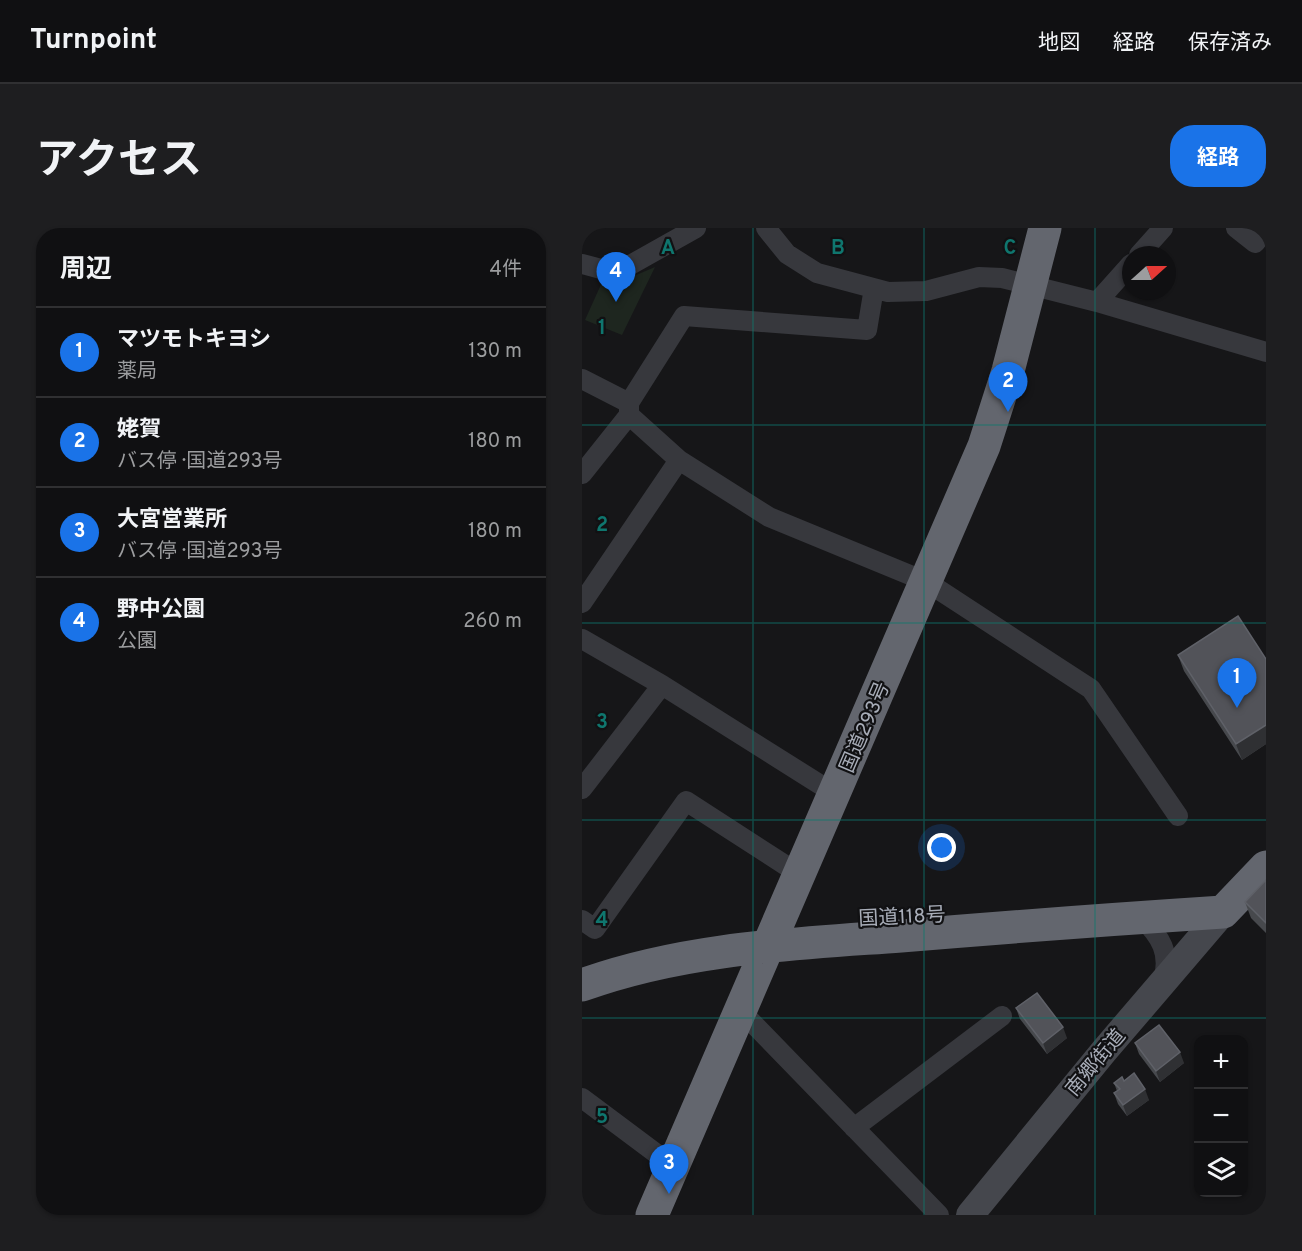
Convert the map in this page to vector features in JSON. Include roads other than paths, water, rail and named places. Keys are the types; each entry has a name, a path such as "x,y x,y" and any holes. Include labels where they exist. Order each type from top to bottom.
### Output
{"highway":[{"name":"国道293号","path":"652,1215 927,582 996,412 1046,228"},
{"path":"1223,912 1266,867"},
{"name":"国道118号","path":"582,985 620,972 773,935 898,915 1185,902 1205,904 1223,912"},
{"name":"国道118号","path":"582,964 666,940 718,931 773,935 1223,912"}],"street":[{"path":"582,264 616,273 696,228"},
{"path":"766,228 787,254 817,273 888,292 926,291 979,277 1002,278 1266,352"},
{"path":"1147,246 1163,228"},
{"path":"1236,228 1255,243 1266,229"},
{"path":"1097,303 1122,274"},
{"path":"582,474 629,409 684,315 867,330 874,288"},
{"path":"582,379 629,409 679,460 769,517 927,582 1091,689 1178,816"},
{"path":"582,603 589,575 679,460"},
{"path":"582,639 662,685 835,794"},
{"path":"582,789 662,685"},
{"path":"582,920 595,929 686,801 799,874"},
{"name":"南郷街道","path":"970,1215 1223,912"},
{"path":"1141,917 1153,929 1165,948 1166,969 1162,984"},
{"path":"740,1010 939,1215"},
{"path":"854,1128 1002,1016"},
{"path":"582,1098 673,1166"}],"place":[{"name":"野中公園","path":"616,302"},
{"name":"姥賀","path":"1008,412"},
{"name":"マツモトキヨシ","path":"1237,708"},
{"name":"大宮営業所","path":"669,1194"}]}
